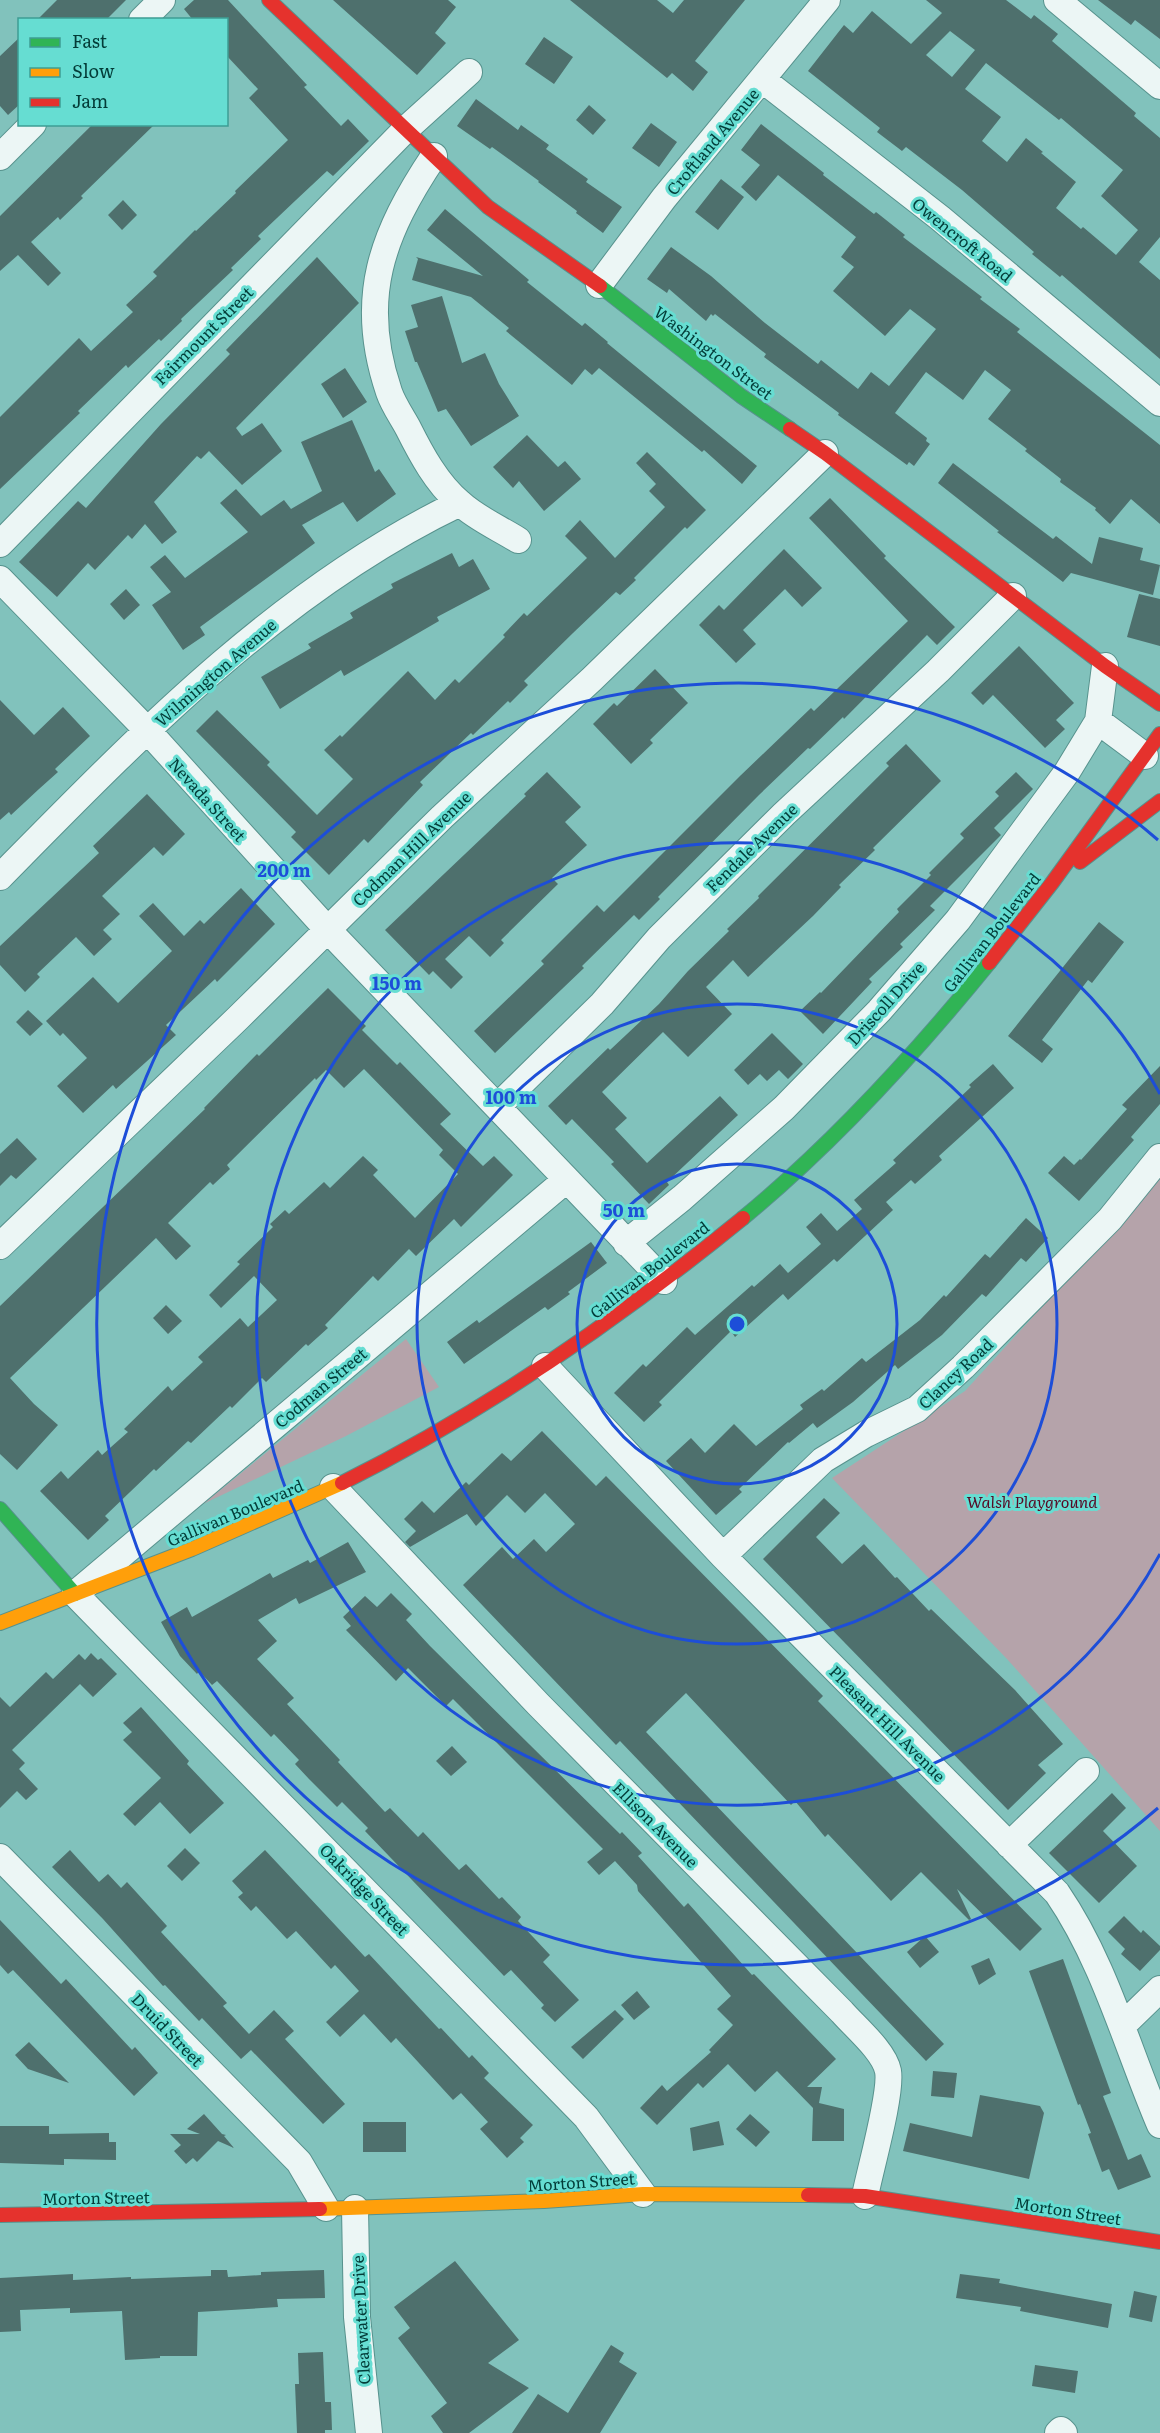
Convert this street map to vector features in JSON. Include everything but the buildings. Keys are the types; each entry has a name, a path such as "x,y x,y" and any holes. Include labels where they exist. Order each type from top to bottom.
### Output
{"main road":[{"name":"Washington Street","path":"269,0 488,207 599,285 741,396 825,453 1105,666 1160,704"},
{"name":"Gallivan Boulevard","path":"0,1623 240,1530 333,1487 469,1414 545,1366 664,1281 776,1188 868,1100 957,1003 1050,885 1160,734"},
{"path":"1050,885 1160,801"},
{"path":"0,1509 75,1594"},
{"name":"Morton Street","path":"0,2215 355,2208 544,2201 643,2194 865,2196 1160,2242"}],"street":[{"path":"144,18 162,0"},
{"name":"Croftland Avenue","path":"599,285 664,198 827,0"},
{"path":"1057,0 1160,86"},
{"name":"Fairmount Street","path":"0,544 406,129 469,72"},
{"name":"Owencroft Road","path":"763,80 940,218 1160,403"},
{"path":"0,157 31,126"},
{"path":"434,156 399,212 383,251 376,282 376,337 390,394 435,474 460,503 518,540"},
{"name":"Codman Hill Avenue","path":"0,1246 238,1018 442,817 592,679 825,453"},
{"name":"Wilmington Avenue","path":"0,877 147,730 257,633 376,549 460,503"},
{"name":"Nevada Street","path":"0,579 147,730 327,929 664,1281"},
{"name":"Fendale Avenue","path":"498,1106 602,1004 659,938 784,814 938,671 1013,596"},
{"name":"Driscoll Drive","path":"626,1243 682,1198 784,1108 879,1011 958,920 1067,772 1098,721 1105,666"},
{"path":"1098,721 1145,756"},
{"name":"Clancy Road","path":"723,1556 823,1460 866,1434 916,1409 963,1367 1110,1219 1160,1157"},
{"name":"Codman Street","path":"75,1594 566,1180"},
{"name":"Pleasant Hill Avenue","path":"545,1366 723,1556 1057,1893 1075,1920 1122,2026 1160,2125"},
{"name":"Ellison Avenue","path":"333,1487 538,1704 842,2012 881,2055 888,2072 886,2098 865,2196"},
{"name":"Oakridge Street","path":"75,1594 586,2117 643,2194"},
{"path":"1009,1845 1086,1771"},
{"name":"Druid Street","path":"0,1857 299,2162 326,2208"},
{"path":"1122,2026 1160,1989"},
{"name":"Clearwater Drive","path":"355,2208 357,2318 369,2433"}],"green space":[{"name":"Walsh Playground","path":"1160,1178 1160,1831 1007,1659 832,1478 965,1391"},
{"path":"406,1339 439,1387 346,1436 203,1504"}],"traffic: fast":[{"path":"600,286 741,396 790,429"},
{"path":"743,1218 809,1159 903,1064 989,963"},
{"path":"0,1509 75,1594"}],"traffic: slow":[{"path":"0,1623 192,1549 342,1483"},
{"path":"320,2209 544,2201 643,2194 808,2195"}],"traffic: jam":[{"path":"269,0 488,207 600,286"},
{"path":"790,429 825,453 1105,666 1160,704"},
{"path":"989,963 1052,883 1160,734"},
{"path":"1080,862 1160,801"},
{"path":"342,1483 448,1426 550,1362 648,1292 743,1218"},
{"path":"808,2195 865,2196 1160,2242"},
{"path":"0,2215 320,2209"}]}
